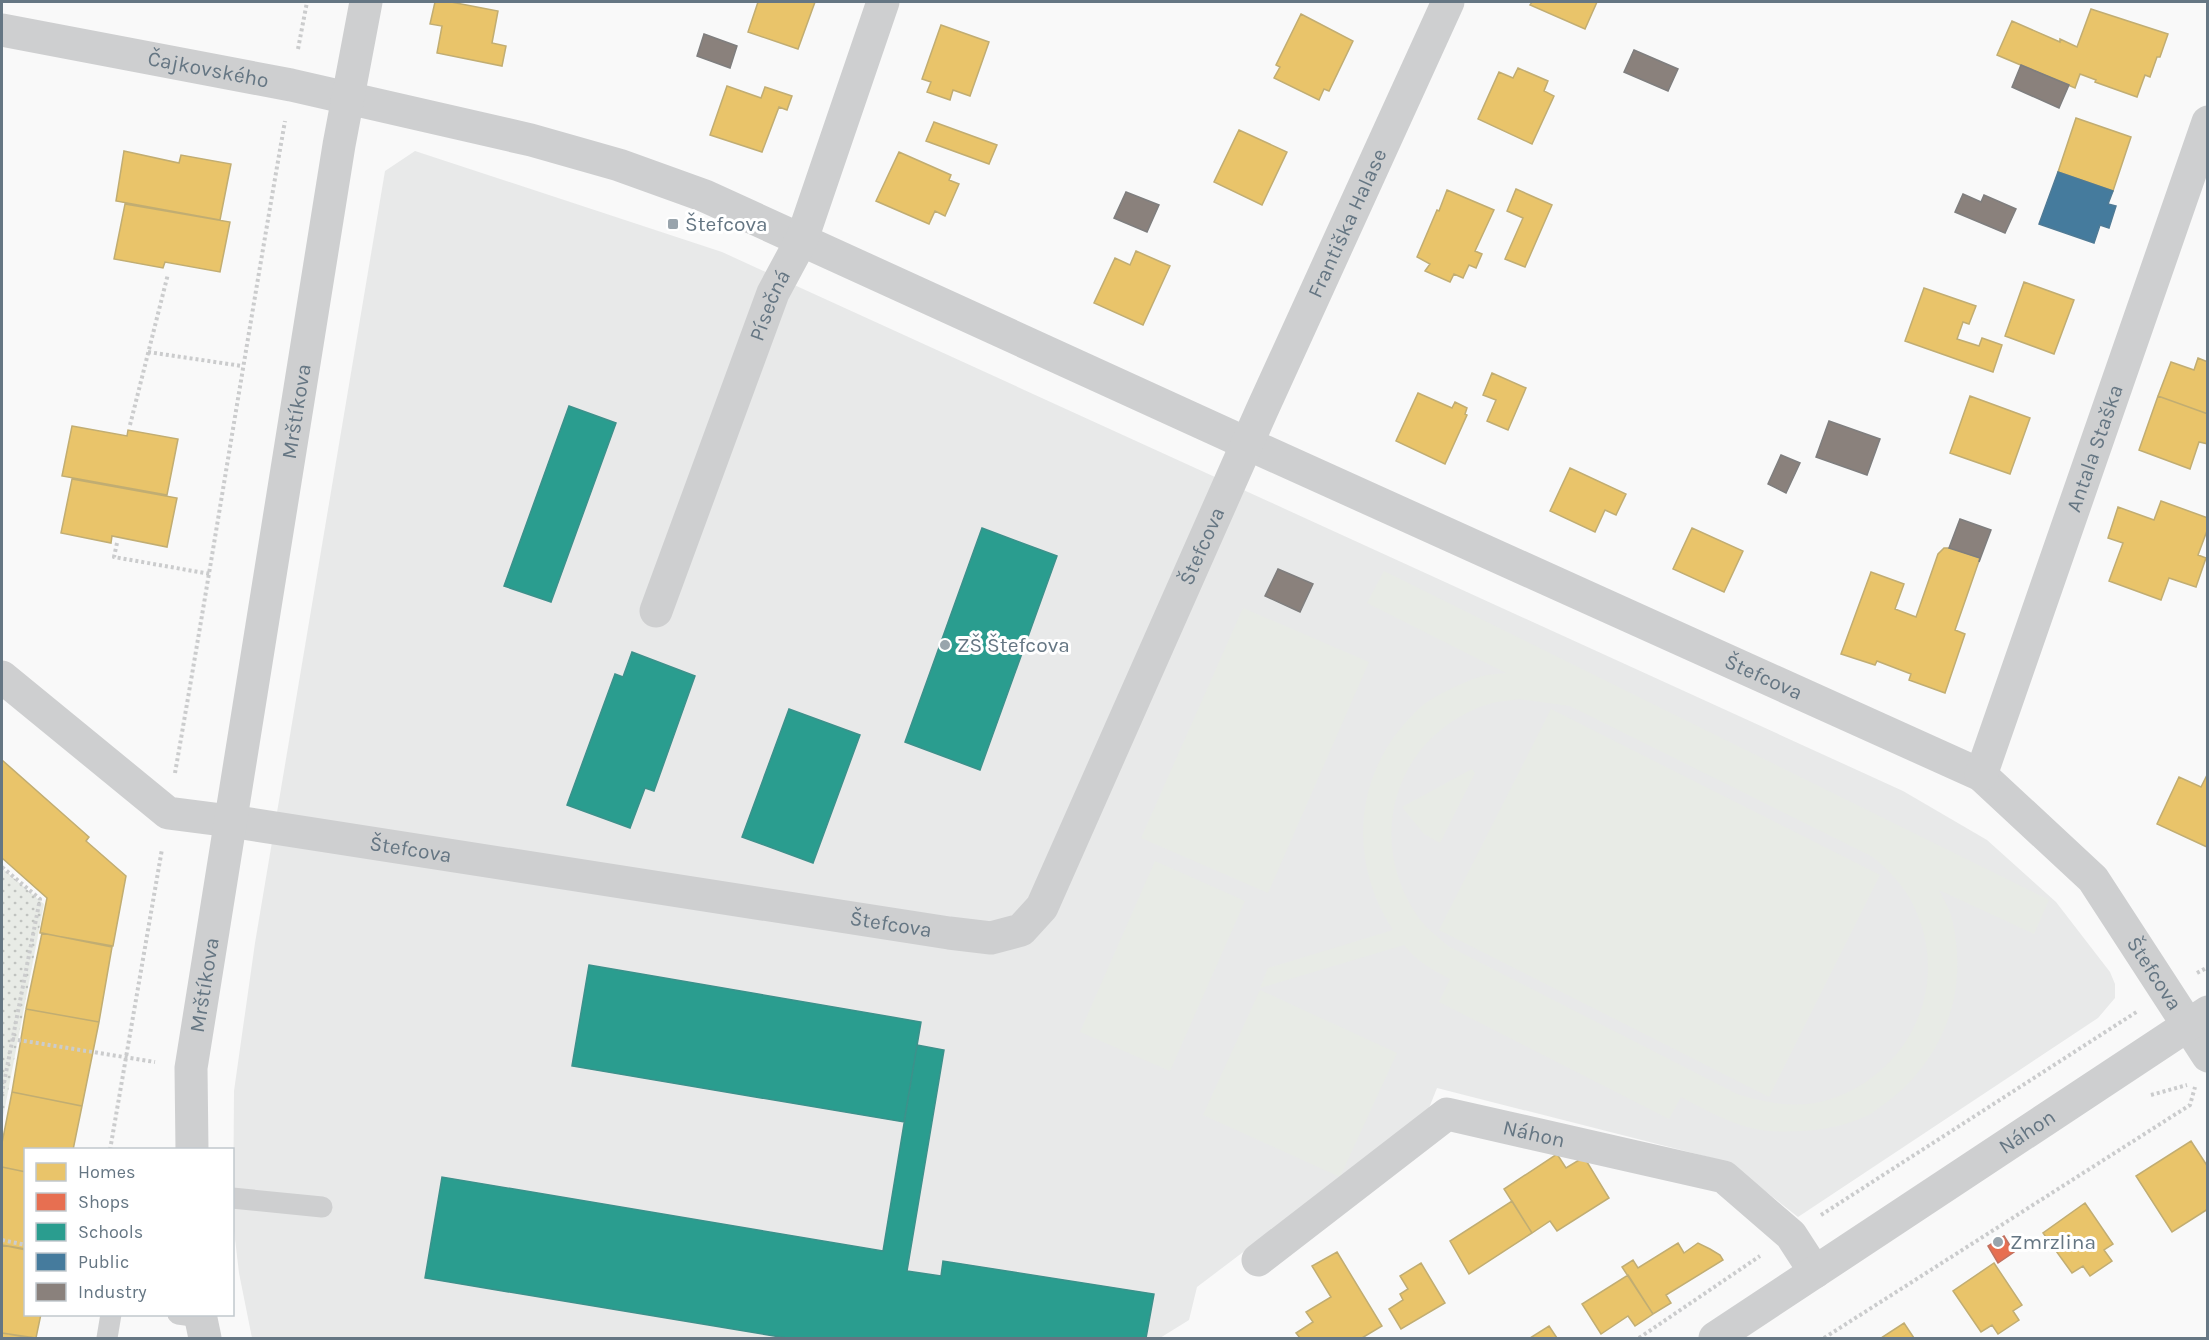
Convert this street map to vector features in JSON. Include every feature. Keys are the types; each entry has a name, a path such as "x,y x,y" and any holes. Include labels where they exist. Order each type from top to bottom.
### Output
{"street":[{"name":"Mrštíkova","path":"192,1148 191,1068 348,99 366,2"},
{"name":"Písečná","path":"656,611 773,293 802,239 883,2"},
{"name":"Františka Halase","path":"1248,444 1448,2"},
{"name":"Čajkovského","path":"2,30 291,85 413,113"},
{"name":"Štefcova","path":"413,113 531,140 619,165 705,196 1981,775 2093,879 2197,1019 2202,1069"},
{"name":"Antala Staška","path":"1981,775 2208,122"},
{"name":"Štefcova","path":"230,821 949,933 991,938 1021,930 1042,907 1248,444"},
{"path":"2,677 168,813 230,821"},
{"name":"Náhon","path":"1715,1338 2197,1019"},
{"name":"Náhon","path":"1258,1260 1447,1114 1724,1177 1791,1235 1815,1272"}],"lane":[{"path":"234,1198 322,1207"},
{"path":"107,1338 111,1316"}],"path":[{"path":"110,1148 210,574 242,366 307,2"},
{"path":"130,425 168,274"},
{"path":"148,352 242,366"},
{"path":"117,543 114,557 210,574"},
{"path":"2,867 40,899 2,1093"},
{"path":"1639,1338 1791,1235 2145,1006"},
{"path":"12,1039 191,1068"},
{"path":"1824,1338 2190,1105 2202,1069"},
{"path":"2,1240 24,1245"}],"shaded area":[{"name":"ZŠ Štefcova","path":"415,151 722,252 1903,791 1987,840 2056,902 2110,972 2115,984 2115,998 2098,1018 1798,1217 1728,1162 1437,1088 1427,1113 1197,1287 1189,1320 1160,1338 252,1338 239,1273 234,1230 234,1091 255,943 385,171"},
{"path":"1384,571 2049,900 2034,934 1939,890 1949,910 1953,925 1957,966 1955,993 1950,1012 1935,1048 1912,1079 1872,1113 1842,1125 1806,1131 1770,1131 1746,1127 1681,1097 1669,1119 1439,1002 1450,979 1431,969 1404,945 1260,988 1268,968 1393,930 1378,902 1368,872 1363,843 1364,813 1371,784 1382,756 1400,730 1427,702 1477,678 1506,673 1367,603","holes":["1519,699 1570,706 1873,857 1896,879 1912,902 1922,927 1927,954 1927,981 1922,1007 1912,1031 1897,1053 1879,1072 1856,1088 1831,1099 1808,1104 1784,1104 1737,1094 1448,946 1423,923 1400,883 1392,851 1392,819 1399,789 1413,761 1433,736 1460,717 1492,703"]},
{"path":"1243,608 1369,662 1268,893 1141,838"},
{"path":"1551,709 1880,875 1769,1097 1439,930"},
{"path":"1472,769 1475,773 1440,843 1424,834 1402,807"},
{"path":"1155,861 1245,901 1170,1071 1080,1032"},
{"path":"2,868 44,904 2,1123"},
{"path":"1260,990 1397,1053 1340,1177 1203,1115"}],"building: Homes":[{"path":"435,2 451,2 498,11 492,43 506,46 502,66 437,53 442,26 430,24"},
{"path":"758,2 815,2 798,49 748,32"},
{"path":"1532,2 1597,2 1585,29 1530,5"},
{"path":"2091,9 2168,34 2160,57 2157,57 2150,77 2145,75 2137,97 2095,82 2096,80 2080,74 2075,88 1997,55 2012,21 2077,47"},
{"path":"1301,14 1353,41 1329,91 1324,89 1319,100 1274,78 1280,67 1276,65"},
{"path":"941,25 989,42 970,96 953,90 950,100 927,92 931,82 922,79"},
{"path":"1518,68 1548,81 1544,91 1554,96 1532,144 1478,119 1499,72 1513,78"},
{"path":"727,86 761,98 765,87 792,96 787,110 779,107 762,152 710,135"},
{"path":"2076,118 2131,137 2113,191 2058,172"},
{"path":"934,122 997,145 989,164 926,141"},
{"path":"1239,130 1287,152 1262,205 1214,182"},
{"path":"124,151 179,163 181,155 231,164 220,220 116,201"},
{"path":"899,152 951,175 949,180 959,184 945,216 935,211 929,224 876,201"},
{"path":"1516,189 1552,205 1525,267 1505,259 1523,218 1507,211"},
{"path":"1447,190 1494,210 1475,251 1482,254 1476,268 1469,265 1463,278 1454,274 1450,282 1425,271 1430,264 1417,257"},
{"path":"125,204 230,222 220,272 165,262 163,268 114,259"},
{"path":"1136,251 1170,266 1143,325 1094,303 1115,258 1130,265"},
{"path":"2024,282 2074,300 2054,354 2005,336"},
{"path":"1924,288 1976,306 1969,324 1963,322 1957,339 1979,346 1982,338 2002,345 1993,372 1905,341"},
{"path":"2198,358 2208,362 2208,414 2158,396 2171,362 2194,370"},
{"path":"1492,373 1526,388 1508,430 1487,421 1496,400 1483,395"},
{"path":"1418,393 1452,408 1455,402 1467,408 1465,414 1467,415 1445,464 1396,441"},
{"path":"1970,396 2030,418 2010,474 1950,453"},
{"path":"2158,396 2208,414 2208,444 2199,442 2190,469 2139,450"},
{"path":"72,426 127,436 128,430 178,439 167,495 62,476"},
{"path":"1570,468 1626,494 1616,515 1605,510 1595,532 1550,511"},
{"path":"72,479 177,498 167,547 112,536 111,543 61,533"},
{"path":"2161,501 2208,518 2208,528 2198,555 2206,558 2196,587 2169,578 2161,600 2109,581 2123,543 2108,538 2118,507 2154,520"},
{"path":"1692,528 1743,551 1724,592 1673,569"},
{"path":"1944,548 1952,548 1980,558 1955,630 1965,634 1945,693 1909,680 1911,674 1877,661 1875,665 1841,654 1871,572 1904,584 1895,609 1916,617 1938,554"},
{"path":"2,760 89,837 86,841 126,876 113,946 40,933 47,898 2,858"},
{"path":"2207,775 2207,847 2157,824 2179,777 2201,787"},
{"path":"42,933 112,947 99,1022 26,1009"},
{"path":"26,1009 99,1022 82,1106 12,1092"},
{"path":"12,1092 82,1106 73,1148 24,1148 24,1172 2,1167 2,1143"},
{"path":"2191,1141 2208,1167 2208,1209 2172,1232 2136,1176"},
{"path":"1557,1154 1566,1168 1584,1157 1609,1198 1557,1231 1550,1221 1532,1233 1504,1189"},
{"path":"2,1167 24,1172 24,1249 2,1245"},
{"path":"1512,1201 1532,1233 1469,1274 1450,1241"},
{"path":"2085,1203 2113,1244 2104,1250 2112,1261 2090,1276 2083,1266 2072,1273 2043,1233"},
{"path":"1678,1243 1684,1253 1698,1243 1720,1255 1723,1260 1666,1295 1671,1303 1653,1314 1622,1267 1633,1260 1638,1268"},
{"path":"2,1245 24,1250 24,1316 41,1316 36,1338 2,1333"},
{"path":"1337,1252 1382,1326 1362,1338 1300,1338 1296,1333 1313,1322 1306,1312 1331,1297 1312,1266"},
{"path":"1421,1263 1445,1303 1401,1329 1389,1309 1403,1300 1400,1294 1408,1289 1400,1276"},
{"path":"1994,1263 2022,1305 2013,1311 2019,1320 1998,1334 1992,1325 1981,1332 1953,1291"},
{"path":"1628,1275 1653,1314 1635,1326 1628,1316 1601,1334 1582,1304"},
{"path":"1904,1323 1914,1338 1881,1338"},
{"path":"1549,1326 1557,1338 1530,1338"},
{"path":"2,1333 31,1338 2,1338"}],"building: Shops":[{"path":"2004,1236 2014,1252 1998,1263 1988,1246"}],"building: Schools":[{"path":"569,406 616,423 551,602 504,586"},
{"path":"982,528 1057,556 980,770 905,742"},
{"path":"632,652 695,676 654,791 645,788 630,828 567,805 615,674 623,677"},
{"path":"789,709 860,735 813,863 742,837"},
{"path":"589,965 921,1022 904,1122 572,1066"},
{"path":"917,1045 944,1050 907,1271 941,1276 943,1261 1154,1294 1146,1338 786,1338 425,1278 442,1177 883,1251"}],"building: Public":[{"path":"2058,172 2113,191 2108,204 2116,206 2109,228 2100,225 2094,243 2039,224"}],"building: Industry":[{"path":"704,34 737,46 730,68 697,56"},
{"path":"1634,50 1678,69 1668,91 1624,72"},
{"path":"2021,65 2069,85 2059,108 2012,87"},
{"path":"1126,192 1159,205 1147,232 1114,218"},
{"path":"1963,194 1981,202 1984,195 2016,209 2005,233 1955,212"},
{"path":"1829,421 1880,439 1867,475 1816,457"},
{"path":"1781,455 1800,463 1786,493 1768,484"},
{"path":"1960,519 1991,530 1979,562 1980,558 1949,548"},
{"path":"1278,569 1313,584 1300,612 1265,596"}],"place":[{"name":"Štefcova","path":"673,224"},
{"name":"ZŠ Štefcova","path":"945,645"},
{"name":"Zmrzlina","path":"1998,1242"}]}
